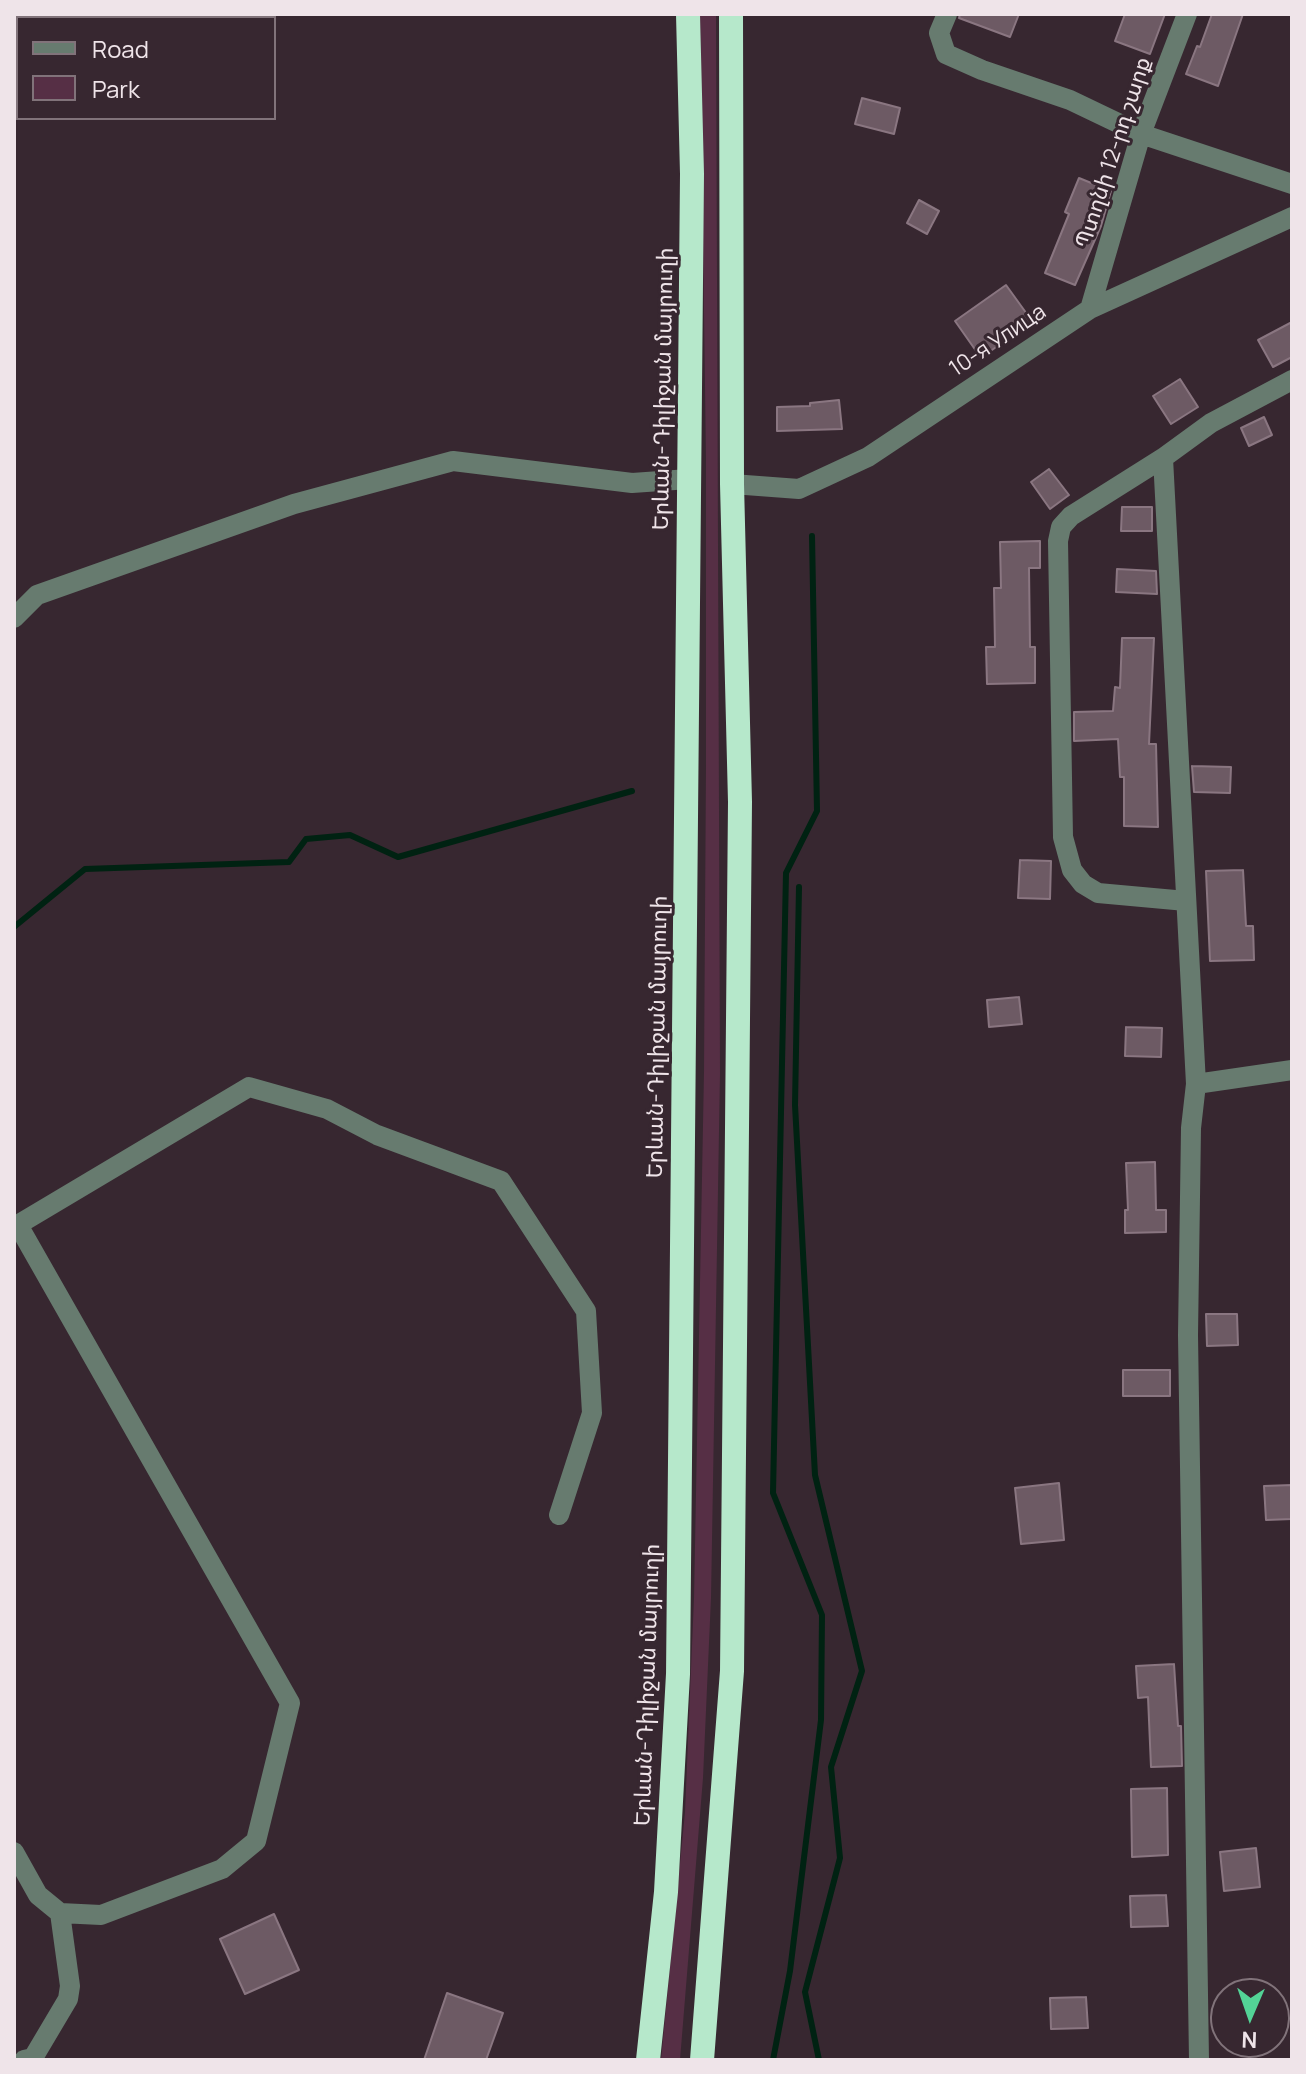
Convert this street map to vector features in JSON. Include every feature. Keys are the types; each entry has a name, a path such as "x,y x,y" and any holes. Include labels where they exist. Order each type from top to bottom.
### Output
{"highway":[{"name":"Երևան-Դիլիջան մայրուղի","path":"648,2060 666,1892 678,1674 692,174 688,14"},
{"path":"702,2060 732,1671 740,818 732,484 731,14"}],"street":[{"path":"947,14 939,33 946,54 982,70 1070,100 1141,134 1292,184"},
{"name":"Պտղնի 12-րդ շարք","path":"1090,309 1141,134 1187,14"},
{"name":"10-я Улица","path":"732,484 799,489 868,457 1090,309 1292,217"},
{"path":"1186,901 1098,893 1083,884 1072,870 1063,837 1058,541 1061,527 1071,516 1163,458 1211,423 1292,380"},
{"path":"1163,458 1196,1084 1191,1128 1188,1335 1199,2060"},
{"path":"14,618 37,595 294,504 453,461 632,483 689,479"},
{"path":"1196,1084 1292,1070"},
{"path":"14,1852 38,1895 60,1913 101,1915 222,1869 256,1841 290,1703 16,1226 249,1087 327,1109 377,1135 501,1181 586,1311 592,1413 559,1515"},
{"path":"24,2060 33,2058 68,1999 70,1986 60,1913"}],"green space":[{"path":"700,14 716,14 720,1073 711,1598 703,1778 680,2060 661,2060 685,1812 694,1598 704,1072 706,764 706,461"}],"building":[{"path":"960,14 1019,14 1010,37 959,18"},
{"path":"1125,14 1165,14 1150,54 1115,41"},
{"path":"1212,14 1243,14 1218,86 1186,74"},
{"path":"862,98 900,108 894,134 855,124"},
{"path":"1079,178 1111,191 1101,226 1075,285 1045,273 1069,214 1065,212"},
{"path":"919,200 939,211 927,234 907,223"},
{"path":"1006,285 1032,321 981,358 955,321"},
{"path":"1292,322 1292,357 1273,367 1258,340"},
{"path":"1180,379 1198,407 1171,424 1153,396"},
{"path":"839,400 842,429 777,431 777,407 810,406 810,403"},
{"path":"1264,417 1272,435 1249,446 1241,428"},
{"path":"1049,469 1069,495 1050,509 1031,482"},
{"path":"1122,507 1152,507 1152,531 1121,531"},
{"path":"1040,541 1040,568 1029,568 1030,647 1035,647 1035,683 987,684 986,647 995,647 994,588 1001,588 1000,542"},
{"path":"1117,569 1156,571 1157,594 1116,592"},
{"path":"1122,638 1154,638 1149,744 1156,744 1158,827 1124,826 1124,777 1120,777 1118,739 1074,741 1074,712 1113,711 1115,687 1120,688"},
{"path":"1192,766 1231,767 1230,793 1194,792"},
{"path":"1020,860 1051,861 1050,899 1018,898"},
{"path":"1243,870 1246,926 1253,926 1254,960 1210,961 1206,871"},
{"path":"1019,997 1022,1024 989,1027 987,1000"},
{"path":"1126,1027 1162,1028 1161,1057 1125,1056"},
{"path":"1155,1162 1156,1210 1166,1210 1166,1232 1125,1233 1125,1210 1128,1210 1126,1163"},
{"path":"1206,1314 1237,1314 1238,1345 1207,1346"},
{"path":"1123,1370 1170,1370 1170,1396 1123,1396"},
{"path":"1059,1483 1064,1540 1021,1544 1015,1488"},
{"path":"1292,1485 1292,1519 1266,1520 1264,1486"},
{"path":"1174,1664 1182,1766 1151,1767 1148,1697 1138,1698 1136,1666"},
{"path":"1167,1788 1168,1855 1132,1857 1131,1789"},
{"path":"1256,1848 1260,1887 1224,1891 1220,1852"},
{"path":"1166,1895 1168,1926 1131,1927 1130,1896"},
{"path":"274,1914 299,1970 245,1994 220,1939"},
{"path":"447,1993 503,2013 486,2060 424,2060"},
{"path":"1086,1997 1088,2028 1051,2029 1050,1998"}],"waterway":[{"path":"773,2060 790,1971 821,1720 822,1615 773,1493 786,873 817,811 812,536"},
{"path":"14,927 85,869 289,862 306,839 350,835 398,857 632,791"},
{"path":"799,887 795,1105 815,1475 862,1671 831,1767 840,1858 805,1992 819,2060"}]}
